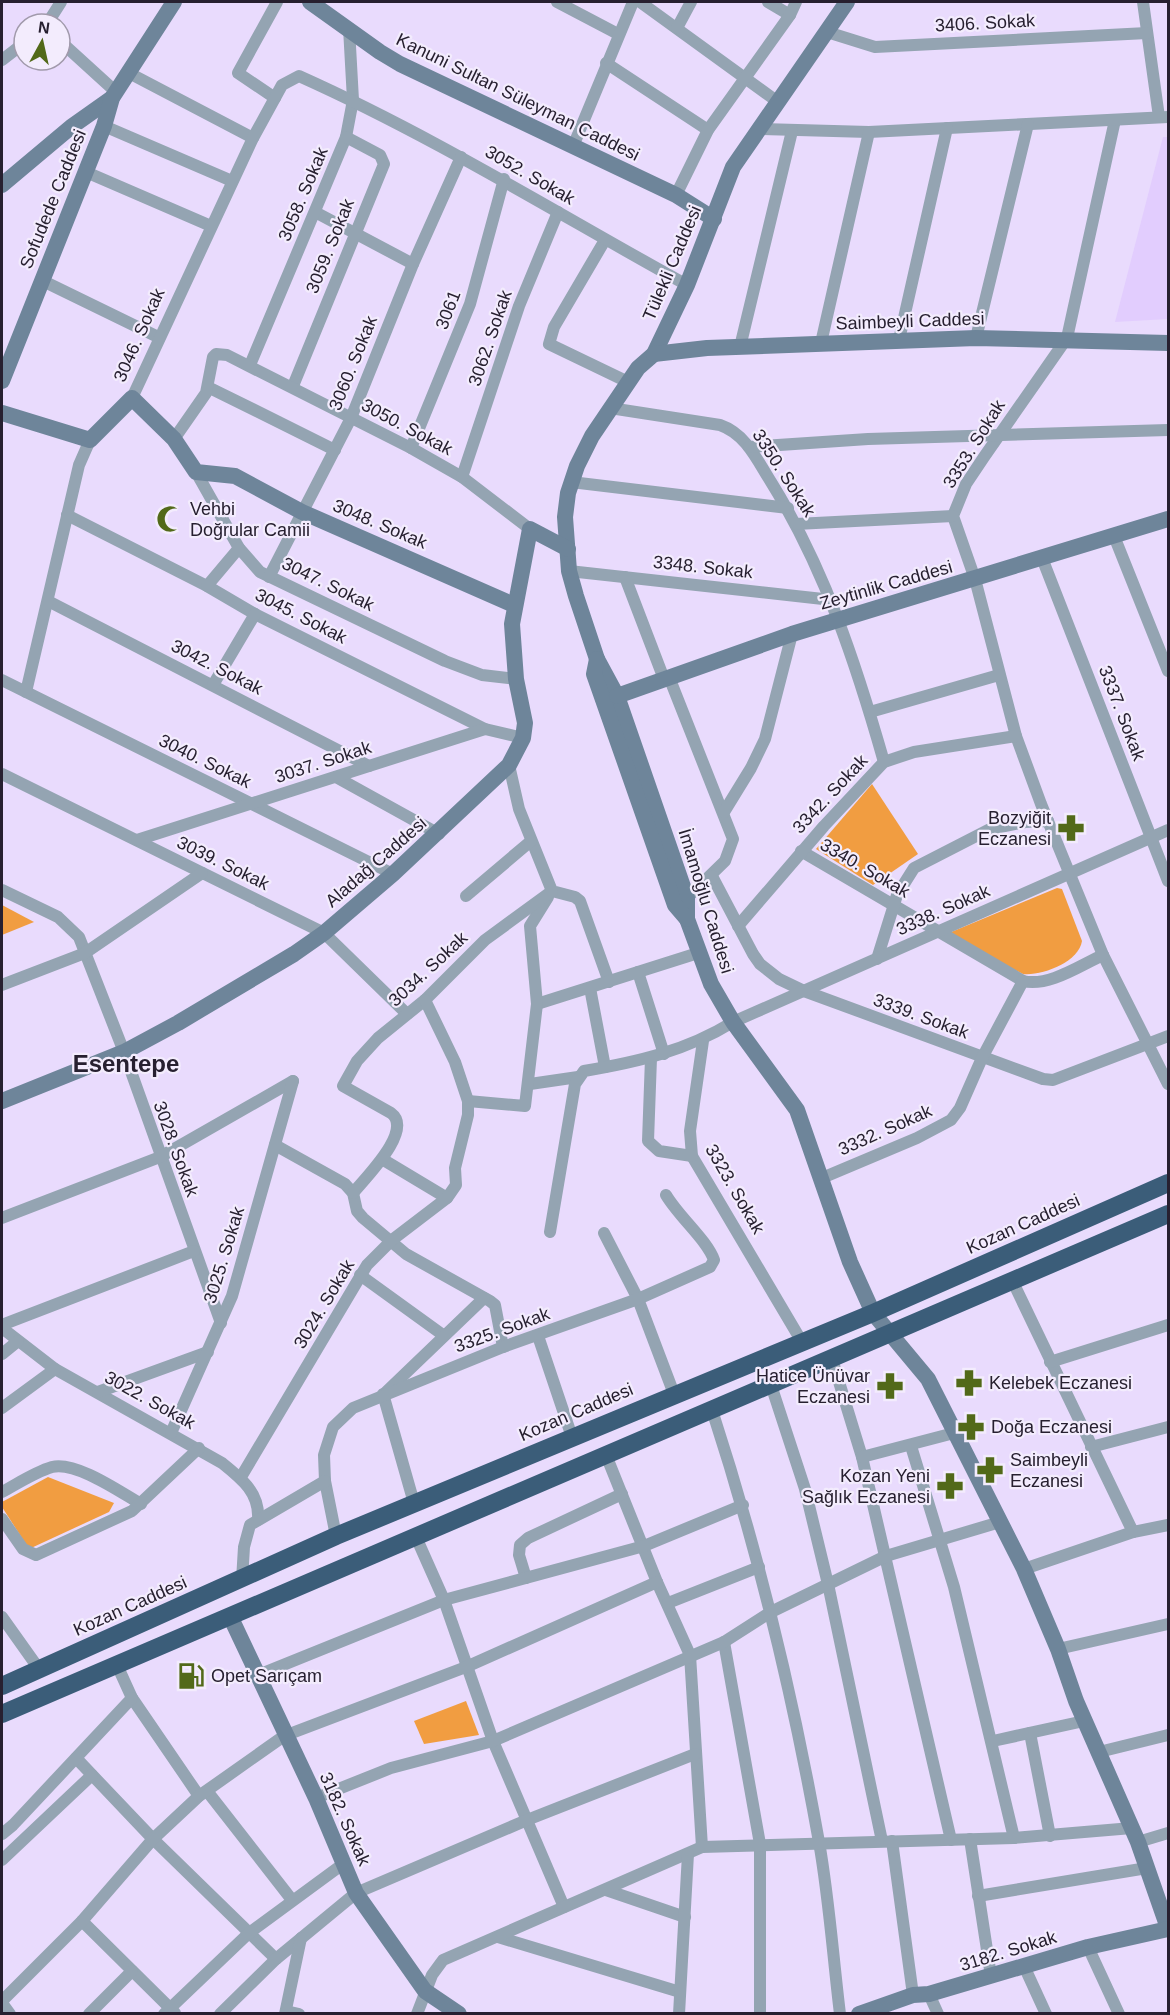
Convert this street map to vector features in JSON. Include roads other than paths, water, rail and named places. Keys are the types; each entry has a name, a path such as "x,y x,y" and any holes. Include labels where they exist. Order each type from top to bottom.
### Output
{"highway":[{"name":"Kozan Caddesi","path":"2,1686 336,1536 873,1313 1168,1182"},
{"path":"2,1714 1168,1214"}],"main road":[{"path":"2,185 114,95 174,2"},
{"name":"Kanuni Sultan Süleyman Caddesi","path":"311,2 400,64 574,144 676,195 714,219"},
{"name":"Tülekli Caddesi","path":"568,549 565,517 571,482 582,452 628,381 638,368 654,354 687,285 714,219 728,176 848,2"},
{"name":"Sofudede Caddesi","path":"2,380 86,172 114,95"},
{"name":"Saimbeyli Caddesi","path":"654,354 820,343 976,338 1168,343"},
{"name":"3047. Sokak","path":"132,398 174,439 196,472"},
{"name":"3046. Sokak","path":"90,440 132,398"},
{"path":"2,413 90,440"},
{"name":"3048. Sokak","path":"196,472 235,476 302,512 514,605"},
{"name":"Zeytinlik Caddesi","path":"617,696 840,618 1168,519"},
{"path":"530,529 568,549"},
{"name":"Aladağ Caddesi","path":"2,1101 124,1052 240,987 324,933 439,834 509,765 523,738 525,723 516,679 512,624 530,529"},
{"name":"İmamoğlu Caddesi","path":"568,549 569,571 597,660 617,696 687,898 687,919 711,984 733,1022 797,1110 850,1262 873,1313 928,1379 1024,1569 1058,1649 1084,1721 1135,1835 1168,1928"},
{"path":"597,660 594,674 675,905 687,919"},
{"name":"3182. Sokak","path":"230,1616 284,1736 316,1798 356,1893 425,1991 459,2013"},
{"name":"3182. Sokak","path":"859,2013 1088,1947 1168,1928"}],"street":[{"path":"275,98 238,73 277,2"},
{"path":"556,2 618,34"},
{"path":"574,144 633,2"},
{"path":"640,2 778,102"},
{"path":"677,28 691,2"},
{"path":"768,2 790,15"},
{"path":"676,195 708,130 790,15 796,2"},
{"path":"759,129 869,132 1164,117 1143,2"},
{"name":"3058. Sokak","path":"250,365 346,137 353,100 349,28"},
{"name":"3406. Sokak","path":"827,32 875,48 1147,33"},
{"path":"72,53 114,95"},
{"path":"606,63 708,130"},
{"path":"129,73 253,138"},
{"name":"3046. Sokak","path":"132,398 158,337 232,181 282,85 299,76 353,100"},
{"name":"3052. Sokak","path":"353,100 504,179 605,240 687,285"},
{"path":"1067,339 1115,120"},
{"path":"976,338 1028,124"},
{"path":"104,126 232,181"},
{"path":"899,340 947,129"},
{"path":"740,347 792,131"},
{"path":"820,343 869,132"},
{"name":"3059. Sokak","path":"293,386 384,164 380,155 346,137"},
{"name":"3060. Sokak","path":"269,577 351,417 413,264 460,157"},
{"path":"86,172 211,226"},
{"name":"3061","path":"411,448 470,304 504,179"},
{"path":"315,212 413,264"},
{"name":"3062. Sokak","path":"462,477 519,306 558,212"},
{"path":"605,240 554,327 549,344 628,381"},
{"path":"41,280 158,337"},
{"name":"3353. Sokak","path":"1067,339 998,434 966,484 953,516 975,579 1016,736 1048,821 1103,955 1150,1043 1168,1084"},
{"name":"3050. Sokak","path":"174,439 208,387 211,362 216,354 227,355 293,386 462,477 530,529"},
{"path":"208,387 335,450"},
{"name":"3350. Sokak","path":"610,408 720,425 731,429 749,447 788,508 840,618 884,762"},
{"path":"749,447 998,434 1168,430"},
{"name":"3046. Sokak","path":"26,692 79,465 90,440"},
{"name":"3047. Sokak","path":"196,472 239,548 251,565 269,577 445,661 482,675 516,679"},
{"path":"571,482 788,508"},
{"name":"3045. Sokak","path":"67,515 207,586 255,614 485,729 523,738"},
{"path":"796,524 953,516"},
{"path":"1114,536 1168,671"},
{"path":"207,586 239,548"},
{"name":"3337. Sokak","path":"1042,558 1168,881"},
{"name":"3348. Sokak","path":"569,571 832,600"},
{"path":"625,577 724,812 733,839 725,861 687,898"},
{"name":"3042. Sokak","path":"48,601 369,766"},
{"path":"213,686 255,614"},
{"path":"724,812 751,768 765,739 792,634"},
{"path":"870,712 999,675"},
{"name":"3040. Sokak","path":"2,680 393,874"},
{"name":"3037. Sokak","path":"137,840 485,729"},
{"name":"3342. Sokak","path":"738,926 801,851 884,762 914,752 1016,736"},
{"path":"509,765 519,809 552,891"},
{"name":"3039. Sokak","path":"2,774 324,933 407,1014"},
{"path":"336,777 439,834"},
{"path":"877,959 893,905 907,874 926,860 990,830 1025,822 1048,821"},
{"name":"3338. Sokak","path":"530,1084 578,1077 584,1071 651,1058 703,1041 733,1022 1168,830"},
{"path":"466,896 531,841"},
{"name":"3340. Sokak","path":"801,851 1023,981"},
{"path":"2,985 85,953 202,873"},
{"name":"3339. Sokak","path":"712,876 760,964 779,979 804,991 982,1058 1043,1079 1053,1080 1168,1036"},
{"name":"3028. Sokak","path":"2,890 68,924 79,937 124,1052 221,1323"},
{"path":"552,891 575,897 580,902 609,982"},
{"path":"468,1101 525,1106 530,1084 537,1004 530,926 552,891"},
{"name":"3034. Sokak","path":"382,1159 398,1129 398,1118 343,1086 366,1050 425,1000 486,940 552,891"},
{"path":"537,1004 698,953"},
{"path":"1023,981 1044,981 1103,955"},
{"path":"638,972 664,1054"},
{"name":"3332. Sokak","path":"822,1178 917,1138 951,1120 960,1108 982,1058 1023,981"},
{"path":"590,988 605,1067"},
{"path":"353,1192 382,1159 447,1198 456,1185 455,1168 468,1115 468,1101 455,1062 425,1000"},
{"name":"3323. Sokak","path":"703,1041 690,1131 692,1156 802,1342"},
{"path":"651,1058 648,1141 659,1151 692,1156"},
{"path":"550,1232 578,1077"},
{"name":"3025. Sokak","path":"160,1157 293,1081 239,1275 221,1323 171,1433"},
{"path":"275,1145 337,1179 353,1192 357,1211 363,1218 418,1262 495,1305 503,1347"},
{"path":"2,1218 160,1157"},
{"name":"3325. Sokak","path":"336,1536 326,1481 324,1455 333,1427 353,1408 503,1347 638,1299 703,1272 714,1260 711,1250 681,1218 666,1195"},
{"name":"3024. Sokak","path":"241,1478 360,1275 392,1240 447,1198"},
{"path":"604,1233 638,1299 674,1394"},
{"path":"2,1327 194,1251"},
{"path":"360,1275 443,1335"},
{"path":"1012,1280 1133,1532"},
{"path":"414,1503 383,1395 484,1298"},
{"path":"1050,1362 1168,1325"},
{"name":"3022. Sokak","path":"2,1327 55,1369 199,1448 241,1478 258,1501 258,1520"},
{"path":"538,1336 572,1437"},
{"path":"2,1354 18,1341"},
{"path":"98,1392 208,1352"},
{"path":"832,1359 862,1457 951,1840"},
{"path":"2,1408 55,1369"},
{"path":"771,1385 805,1489 921,1995 938,2013"},
{"path":"712,1410 743,1505 771,1612 819,1844 840,2013"},
{"path":"1091,1447 1168,1427"},
{"path":"862,1457 954,1433"},
{"path":"911,1446 954,1587 993,1741 1014,1838"},
{"path":"2,1519 23,1549 36,1555 141,1504 199,1448"},
{"path":"606,1455 657,1582 690,1655 702,1847"},
{"path":"2,1492 47,1469 59,1466 92,1477 141,1504"},
{"path":"242,1580 247,1532 258,1520 326,1481"},
{"path":"526,1578 519,1554 520,1545 528,1538 622,1494"},
{"path":"256,1676 444,1600 644,1546 743,1505"},
{"path":"316,1798 391,1768 493,1741 724,1641 771,1612 886,1556 939,1538 1000,1522"},
{"path":"1024,1569 1133,1532 1168,1525"},
{"path":"416,1537 444,1600 493,1741 564,1907"},
{"path":"668,1604 759,1567"},
{"path":"10,2013 2,2002 82,1922 153,1839 203,1794 284,1736 466,1667 657,1582"},
{"path":"2,1617 39,1669"},
{"path":"1058,1649 1168,1624"},
{"path":"724,1641 760,1844 760,2013"},
{"path":"117,1665 132,1698 203,1794 292,1900"},
{"path":"2,1834 132,1698"},
{"path":"993,1741 1084,1721"},
{"path":"1030,1733 1050,1836"},
{"path":"1099,1752 1168,1735"},
{"path":"220,2013 276,1959 356,1893 695,1754"},
{"path":"76,1758 153,1839 276,1959"},
{"path":"2,1860 92,1774"},
{"path":"417,2013 432,1975 444,1960 702,1847 1168,1833"},
{"path":"970,1839 990,1976"},
{"path":"679,2013 688,1854"},
{"path":"82,1922 170,2012 249,1933 343,1864"},
{"path":"978,1896 1147,1868"},
{"path":"606,1890 685,1917"},
{"path":"498,1937 680,1992"},
{"path":"299,2013 285,2012 301,1938"},
{"path":"1088,1947 1119,2013"},
{"path":"1024,1966 1046,2013"},
{"path":"89,2013 132,1971"}],"place":[{"name":"Vehbi Doğrular Camii","path":"170,519"},
{"name":"Bozyiğit Eczanesi","path":"1071,828"},
{"name":"Kelebek Eczanesi","path":"969,1383"},
{"name":"Hatice Ünüvar Eczanesi","path":"890,1386"},
{"name":"Doğa Eczanesi","path":"971,1427"},
{"name":"Saimbeyli Eczanesi","path":"990,1470"},
{"name":"Kozan Yeni Sağlık Eczanesi","path":"950,1486"},
{"name":"Opet Sarıçam","path":"191,1676"}],"district":[{"name":"Esentepe","path":"126,1064"}]}
